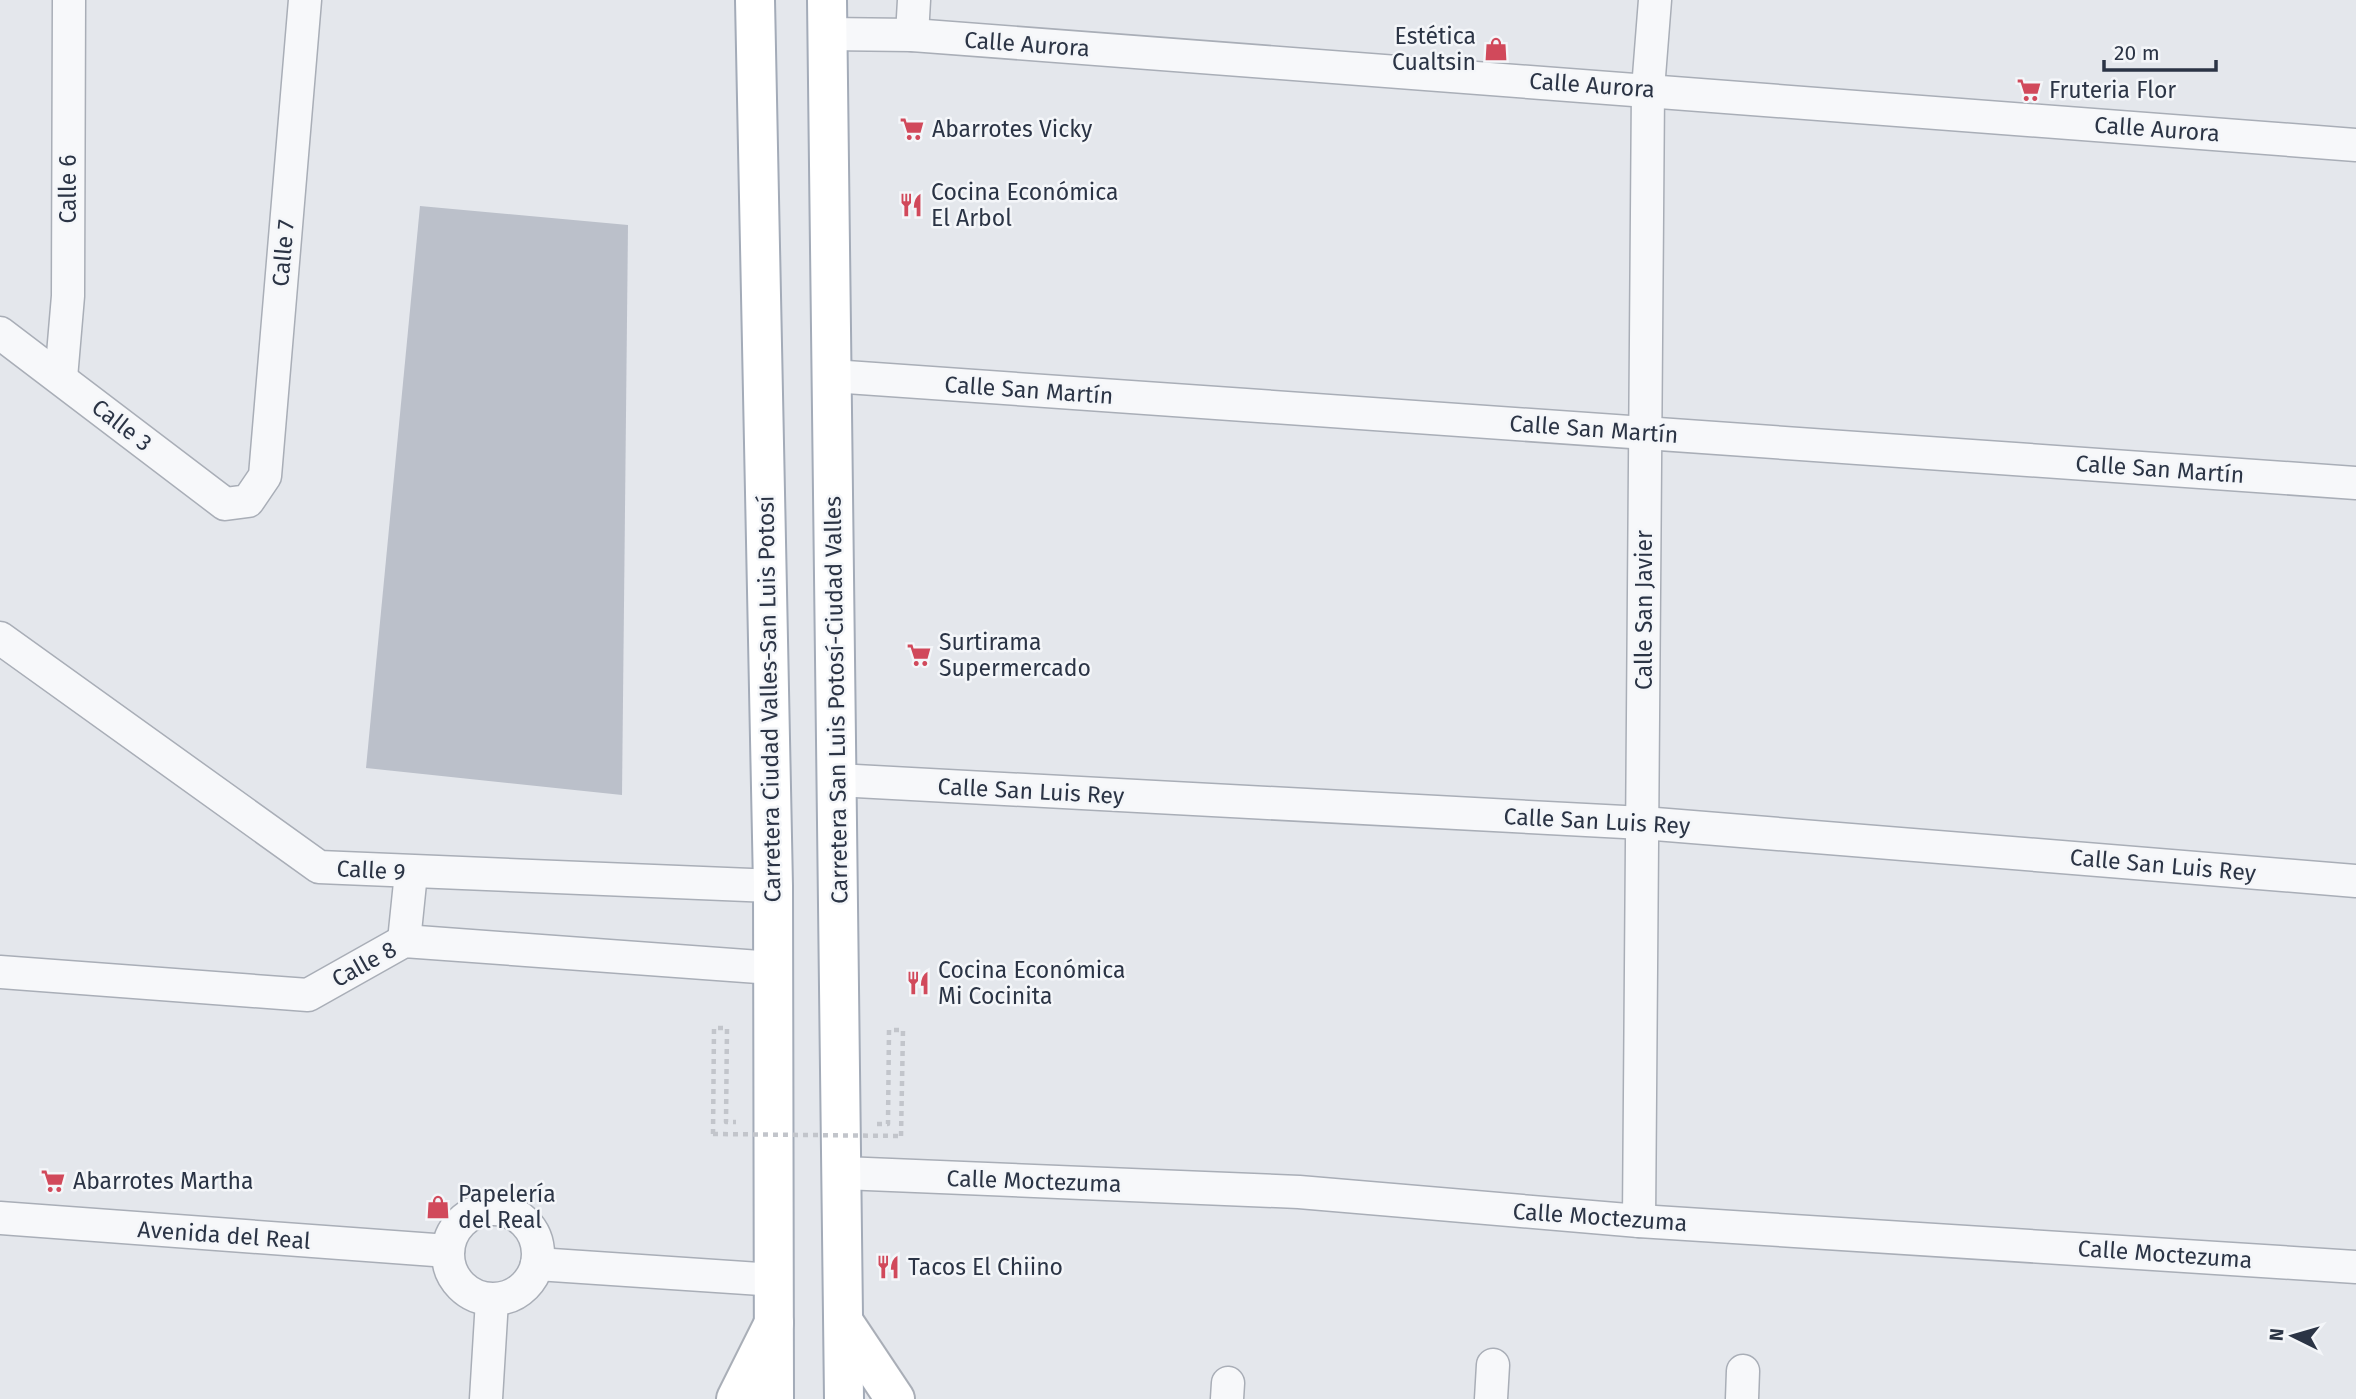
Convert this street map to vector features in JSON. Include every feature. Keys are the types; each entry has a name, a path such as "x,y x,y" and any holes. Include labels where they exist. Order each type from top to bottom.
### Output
{"main road":[{"name":"Carretera Ciudad Valles-San Luis Potosí","path":"755,0 774,886 774,1399"},
{"name":"Carretera San Luis Potosí-Ciudad Valles","path":"827,17 844,1399"},
{"path":"736,1399 774,1323"},
{"path":"845,1324 895,1399"}],"street":[{"name":"Calle 6","path":"61,378 68,296 69,0"},
{"name":"Calle 7","path":"248,501 265,475 304,0"},
{"path":"912,35 914,0"},
{"name":"Calle San Javier","path":"1639,1220 1648,89 1655,0"},
{"name":"Calle Aurora","path":"827,17 912,35 2356,145"},
{"name":"Calle 3","path":"0,332 225,504 248,501"},
{"name":"Calle San Martín","path":"832,376 2356,483"},
{"name":"Calle 9","path":"0,638 319,867 411,873 774,886"},
{"name":"Calle San Luis Rey","path":"837,780 1643,823 2356,881"},
{"path":"404,941 411,873"},
{"name":"Calle 8","path":"0,972 308,995 404,941 773,968"},
{"name":"Calle Moctezuma","path":"843,1173 1299,1192 1639,1220 2356,1267"},
{"path":"491,1209 507,1211 521,1219 532,1232 537,1247 537,1264 526,1285 517,1293 492,1300 478,1297 456,1280 450,1268 448,1251 452,1235 461,1222 475,1213 491,1209"},
{"name":"Avenida del Real","path":"0,1218 448,1251"},
{"path":"537,1264 774,1280"},
{"path":"486,1399 492,1300"},
{"path":"1491,1399 1493,1365"}],"path":[{"path":"713,1134 901,1136"}],"building":[{"path":"420,206 628,225 622,795 366,768"}],"place":[{"name":"Estética Cualtsin","path":"1496,49"},
{"name":"Fruteria Flor","path":"2029,90"},
{"name":"Abarrotes Vicky","path":"912,129"},
{"name":"Cocina Económica El Arbol","path":"911,205"},
{"name":"Surtirama Supermercado","path":"919,655"},
{"name":"Cocina Económica Mi Cocinita","path":"918,983"},
{"name":"Abarrotes Martha","path":"53,1181"},
{"name":"Papelería del Real","path":"438,1207"},
{"name":"Tacos El Chiino","path":"888,1267"}]}
